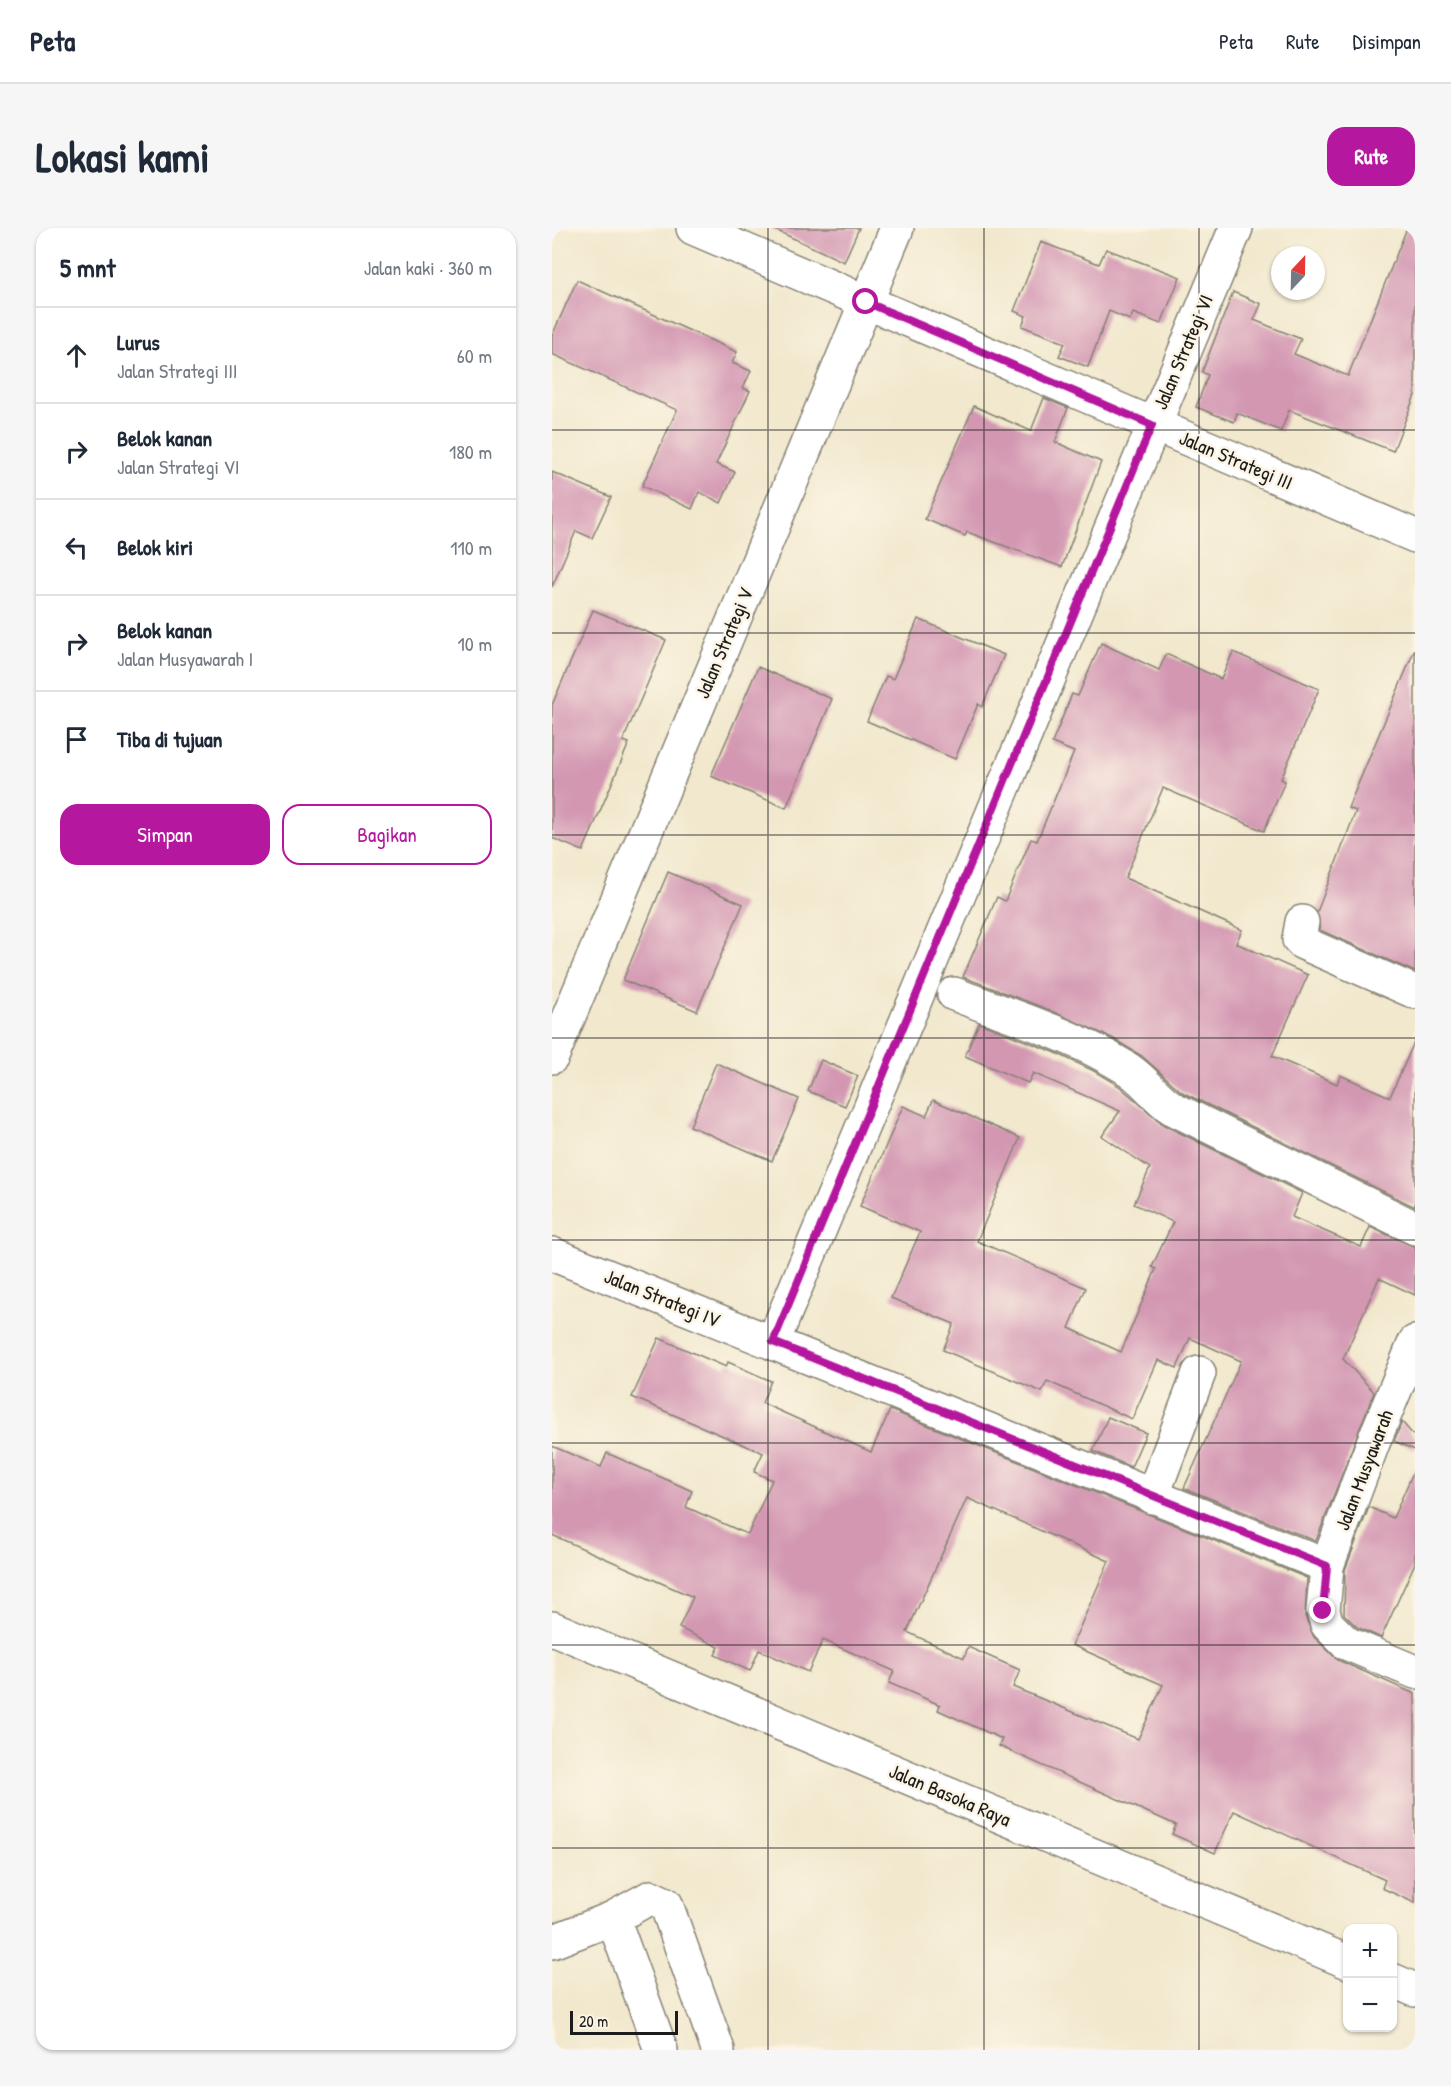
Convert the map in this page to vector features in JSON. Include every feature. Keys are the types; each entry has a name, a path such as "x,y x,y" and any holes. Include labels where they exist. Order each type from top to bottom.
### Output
{"street":[{"name":"Jalan Strategi III","path":"693,228 1415,536"},
{"name":"Jalan Strategi V","path":"552,1057 897,228"},
{"name":"Jalan Strategi VI","path":"773,1342 1152,425 1236,228"},
{"path":"1302,922 1299,939 1303,943 1415,992"},
{"path":"954,994 1086,1046 1124,1066 1147,1082 1172,1108 1415,1228"},
{"name":"Jalan Strategi IV","path":"552,1254 1327,1566"},
{"name":"Jalan Musyawarah","path":"1415,1342 1372,1443 1327,1566 1323,1611 1327,1624 1334,1634 1346,1643 1415,1672"},
{"path":"1152,1497 1199,1373"},
{"name":"Jalan Basoka Raya","path":"552,1628 1343,1960"},
{"path":"552,1942 613,1918 651,1897 666,1904 718,2050"},
{"path":"613,1918 661,2050"},
{"path":"1397,1982 1415,1990"}],"building":[{"path":"771,228 859,228 844,262"},
{"path":"1407,228 1415,228 1415,395 1393,451 1289,410 1281,431 1237,413 1234,422 1196,407 1208,375 1202,372 1233,292 1261,304 1254,320 1301,339 1294,354 1348,376"},
{"path":"1041,242 1099,264 1106,249 1180,277 1161,324 1133,313 1130,320 1109,311 1088,367 1059,356 1065,343 1022,326 1026,316 1014,311"},
{"path":"577,280 737,352 732,363 751,371 743,388 750,391 716,464 735,472 721,503 699,492 692,509 642,486 677,410 552,354 552,336"},
{"path":"1044,398 1068,408 1055,442 1101,462 1062,567 967,532 965,536 925,519 974,406 1031,431"},
{"path":"552,472 611,497 592,538 576,531 552,587"},
{"path":"593,610 666,640 623,741 629,743 583,851 552,838 552,705"},
{"path":"918,619 1004,655 982,707 978,704 955,759 867,721 886,676 893,679"},
{"path":"1101,643 1159,670 1166,654 1221,679 1233,652 1319,689 1281,779 1285,781 1264,831 1163,788 1125,878 1242,930 1236,943 1308,975 1272,1056 1337,1084 1340,1075 1390,1097 1415,1040 1415,1207 1182,1092 1142,1056 1112,1038 1047,1009 963,977 997,897 1005,901 1031,839 1037,841 1074,752 1052,743 1072,694 1078,696"},
{"path":"1415,649 1415,972 1320,930 1317,912 1356,811 1348,808"},
{"path":"758,667 832,699 786,808 711,776"},
{"path":"668,872 743,904 697,1011 623,980"},
{"path":"979,1023 1054,1052 1094,1071 1119,1086 1164,1125 1302,1193 1292,1217 1361,1247 1370,1227 1415,1247 1415,1295 1379,1278 1343,1359 1374,1392 1316,1541 1184,1488 1241,1361 1190,1338 1177,1368 1158,1360 1132,1419 1047,1381 1042,1392 943,1350 954,1324 891,1298 920,1232 860,1206 903,1106 926,1116 933,1100 1020,1138 977,1241 1086,1288 1069,1328 1121,1352 1156,1269 1152,1267 1173,1222 1134,1204 1150,1168 1102,1136 1120,1111 1033,1073 1028,1083 965,1056"},
{"path":"821,1060 858,1076 845,1106 808,1091"},
{"path":"716,1063 799,1099 772,1161 690,1126"},
{"path":"659,1338 726,1367 728,1362 771,1381 762,1403 871,1452 890,1410 1307,1578 1305,1616 1314,1637 1338,1660 1415,1694 1415,1903 1382,1888 1385,1880 1234,1811 1215,1853 1172,1834 1176,1825 999,1746 1002,1739 938,1710 940,1705 889,1683 894,1671 823,1640 808,1672 759,1650 750,1671 715,1655 719,1647 679,1628 693,1597 552,1535 552,1446 601,1467 607,1453 692,1491 686,1507 747,1534 749,1532 772,1480 754,1472 763,1453 632,1397","holes":["967,1498 1109,1561 1072,1645 1163,1685 1138,1739 1013,1687 1020,1670 968,1647 964,1658 907,1632"]},
{"path":"1108,1417 1146,1433 1131,1467 1093,1451"},
{"path":"1402,1422 1415,1437 1415,1450 1394,1441"},
{"path":"1415,1468 1415,1563 1381,1638 1357,1627 1344,1614 1345,1570 1369,1507 1393,1518"}],"route":[{"path":"866,302 1152,425 773,1342 1327,1566 1323,1611"}]}
